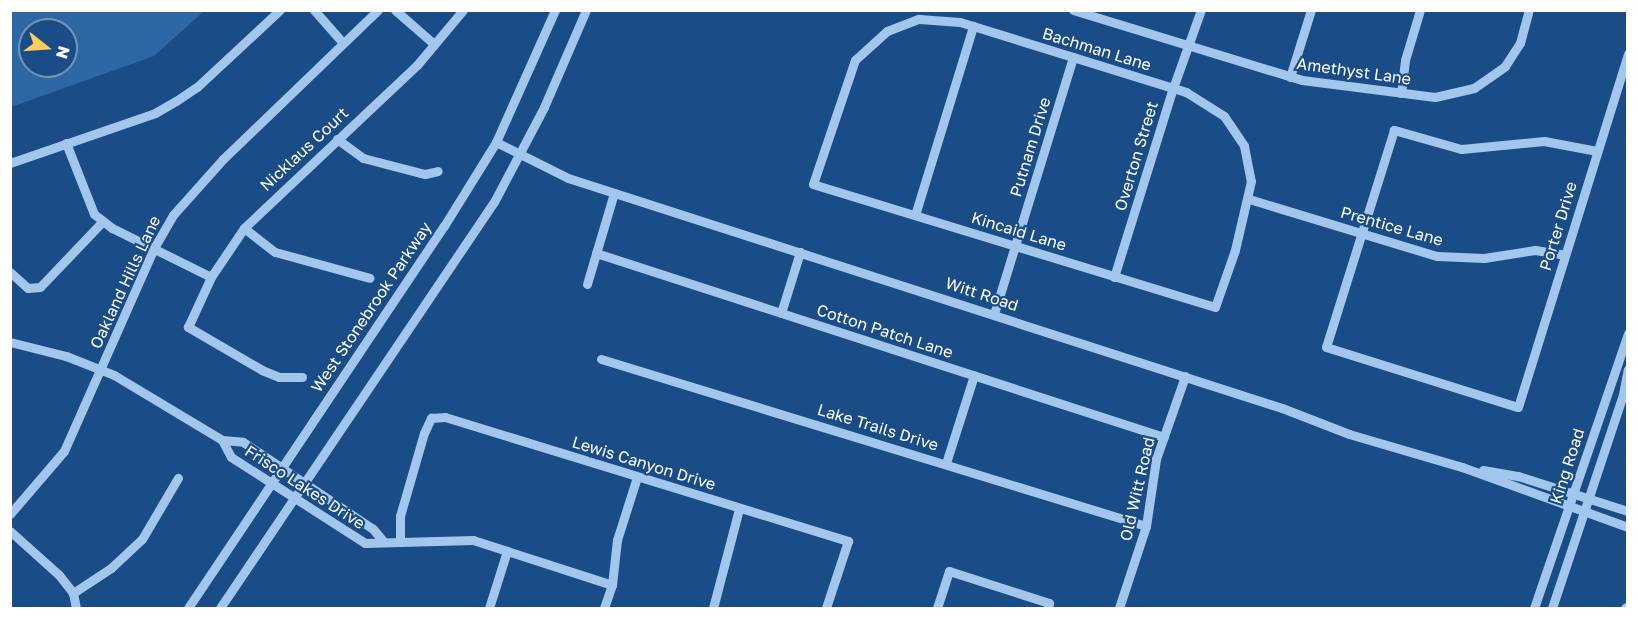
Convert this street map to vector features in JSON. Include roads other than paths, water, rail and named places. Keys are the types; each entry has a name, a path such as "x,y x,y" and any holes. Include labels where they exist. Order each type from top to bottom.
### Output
{"street":[{"path":"10,163 155,113 197,87 280,10"},
{"path":"314,10 343,43"},
{"name":"Oakland Hills Lane","path":"10,514 64,451 154,248 196,186 378,10"},
{"path":"395,10 434,44"},
{"name":"Nicklaus Court","path":"302,377 279,377 262,370 188,327 212,277 244,228 417,65 463,10"},
{"name":"West Stonebrook Parkway","path":"189,609 269,483 444,226 496,142 555,10"},
{"path":"220,609 292,499 475,231 519,156 586,10"},
{"name":"Amethyst Lane","path":"1074,10 1091,13 1190,47 1290,77 1443,97 1482,85 1505,66 1520,43 1528,14"},
{"name":"Overton Street","path":"1114,277 1173,88 1190,47 1201,10"},
{"path":"1290,77 1311,10"},
{"path":"1401,93 1405,60 1420,10"},
{"name":"Bachman Lane","path":"813,184 855,60 886,31 919,19 944,19 1173,88 1218,110 1244,146 1251,172 1249,200"},
{"path":"915,215 973,26"},
{"name":"Putnam Drive","path":"994,314 1073,57"},
{"name":"Porter Drive","path":"1360,234 1326,347 1518,407 1627,61"},
{"path":"1360,234 1394,130 1461,149 1544,141 1597,151"},
{"path":"337,139 363,158 425,174 438,171"},
{"name":"Witt Road","path":"496,142 519,156 568,178 1185,376 1349,434 1462,467 1628,527"},
{"path":"66,144 85,198 103,220 212,277"},
{"name":"Kincaid Lane","path":"813,184 1215,307 1249,200"},
{"path":"587,284 614,193"},
{"name":"Prentice Lane","path":"1249,200 1448,258 1484,258 1535,250 1565,255"},
{"path":"10,272 34,289 103,220"},
{"path":"244,228 275,252 370,278"},
{"path":"781,313 800,252"},
{"name":"Cotton Patch Lane","path":"596,253 1164,437"},
{"name":"King Road","path":"1534,609 1628,333"},
{"name":"Frisco Lakes Drive","path":"10,342 101,369 162,401 222,440 243,442 373,529 383,541"},
{"name":"Lake Trails Drive","path":"602,359 1146,526"},
{"name":"King Road","path":"1552,609 1589,499 1628,369"},
{"path":"946,463 974,375"},
{"name":"Old Witt Road","path":"1119,609 1146,526 1154,468 1185,376"},
{"name":"Lewis Canyon Drive","path":"400,541 400,516 431,418 445,417 848,541 826,609"},
{"name":"Frisco Lakes Drive","path":"222,440 231,457 292,499 365,543 473,540 612,585"},
{"name":"Witt Road","path":"1462,467 1518,476 1628,511"},
{"path":"604,609 612,585 617,540 637,477"},
{"path":"73,593 111,568 142,539 178,478"},
{"path":"713,609 739,509"},
{"path":"10,531 59,575 73,593 76,609"},
{"path":"489,609 507,551"},
{"path":"937,609 949,572 1048,606"}]}
